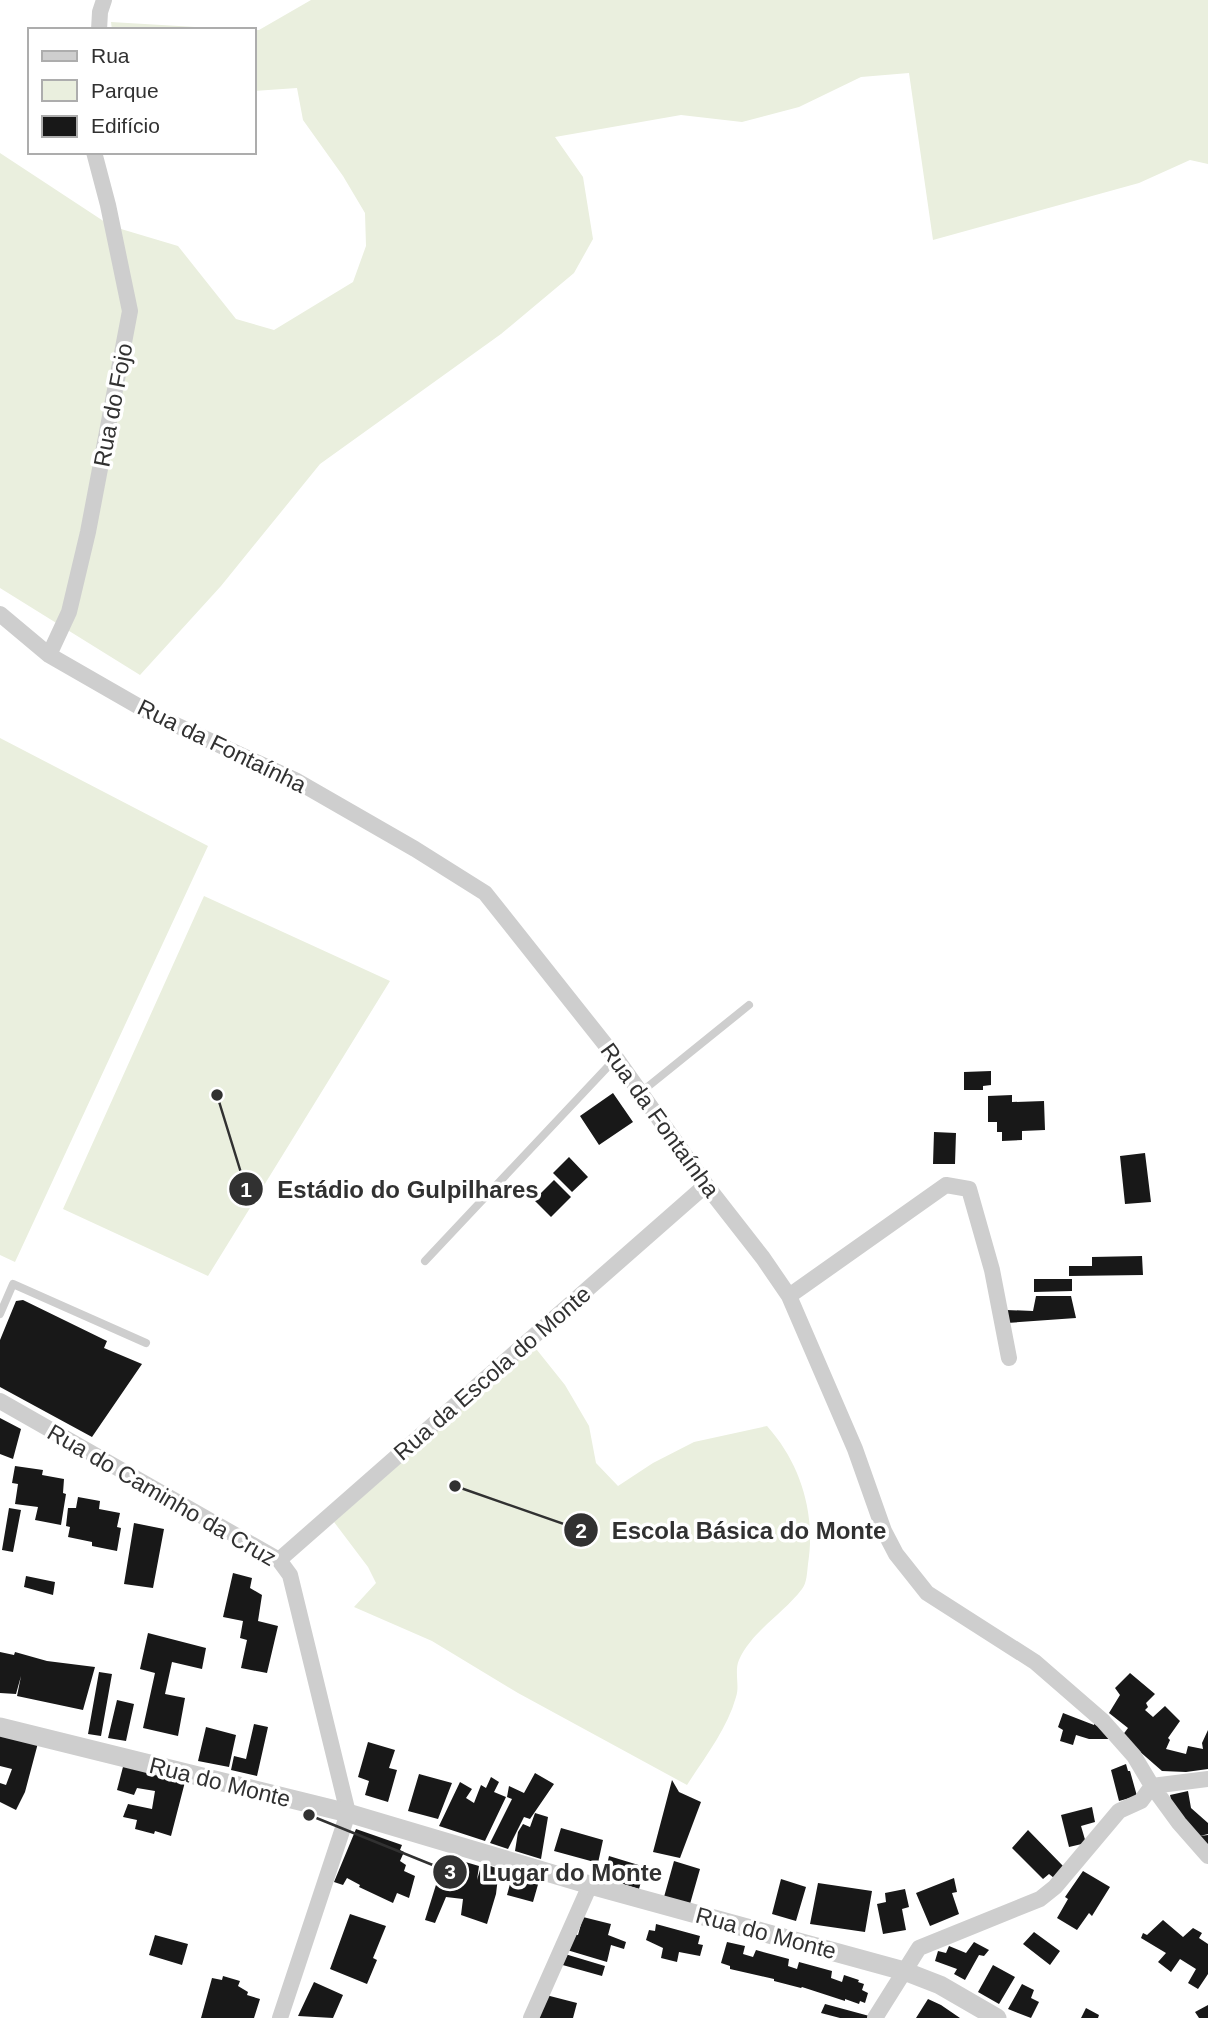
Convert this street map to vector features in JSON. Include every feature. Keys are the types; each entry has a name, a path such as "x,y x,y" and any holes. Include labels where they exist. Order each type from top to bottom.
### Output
{"street":[{"path":"99,28 104,0"},
{"name":"Rua do Fojo","path":"49,655 69,612 82,558 130,311 95,154"},
{"name":"Rua da Fontaínha","path":"0,614 49,655 150,713 295,780 485,893 616,1058 789,1296 855,1449 884,1531 896,1554 927,1593 1035,1662 1102,1721 1134,1756 1179,1823 1208,1856"},
{"name":"Rua da Escola do Monte","path":"279,1560 706,1185"},
{"path":"789,1296 946,1185 969,1189 992,1270 1009,1358"},
{"name":"Rua do Caminho da Cruz","path":"0,1401 279,1560 290,1575 348,1813"},
{"name":"Rua do Monte","path":"0,1727 348,1813 590,1885 904,1971 940,1985 998,2018"},
{"path":"875,2018 919,1948 1040,1899 1055,1887 1119,1811 1141,1801 1152,1786 1208,1779"},
{"path":"280,2018 348,1813"},
{"path":"531,2018 590,1885"}],"lane":[{"path":"640,1093 749,1005"},
{"path":"425,1261 616,1058"},
{"path":"0,1314 13,1284 146,1343"}],"green space":[{"path":"311,0 1208,0 1208,164 1190,160 1139,183 933,240 909,73 861,77 799,107 742,122 681,115 555,137 583,177 593,239 574,273 501,334 320,464 221,586 140,675 0,588 0,153 111,226 178,246 236,319 274,330 353,282 366,246 365,213 343,176 303,120 297,88 256,91 256,30"},
{"path":"111,22 212,28 112,28"},
{"path":"0,738 208,846 15,1262 0,1255"},
{"path":"204,896 390,981 208,1276 63,1209"},
{"path":"533,1345 565,1385 589,1426 596,1463 618,1486 653,1463 694,1442 767,1426 789,1457 803,1490 810,1527 805,1584 752,1640 739,1660 737,1693 732,1709 715,1742 687,1785 518,1693 432,1641 354,1607 376,1583 368,1567 334,1522"}],"building":[{"path":"991,1071 991,1085 983,1086 983,1090 964,1090 964,1072"},
{"path":"613,1093 633,1122 599,1145 580,1116"},
{"path":"1012,1095 1012,1102 1044,1101 1045,1130 1022,1131 1022,1140 1002,1141 1002,1132 997,1132 997,1122 988,1122 988,1096"},
{"path":"934,1132 956,1133 955,1164 933,1164"},
{"path":"1145,1153 1151,1202 1125,1204 1120,1156"},
{"path":"569,1157 588,1177 572,1192 553,1173"},
{"path":"554,1180 571,1197 551,1217 534,1200"},
{"path":"1142,1256 1143,1275 1069,1276 1069,1266 1092,1266 1092,1257"},
{"path":"1034,1279 1072,1279 1072,1291 1034,1292"},
{"path":"1036,1296 1071,1296 1076,1318 1007,1323 1006,1310 1033,1311"},
{"path":"23,1300 107,1341 104,1348 142,1364 92,1437 0,1387 0,1340 16,1301"},
{"path":"0,1418 21,1429 13,1459 0,1454"},
{"path":"15,1466 43,1470 42,1475 64,1479 63,1493 66,1494 61,1525 35,1520 38,1507 15,1504 18,1484 12,1483"},
{"path":"78,1497 100,1501 99,1509 120,1513 117,1527 121,1528 117,1551 68,1537 68,1508 76,1508"},
{"path":"9,1508 21,1510 13,1552 2,1550"},
{"path":"134,1523 164,1529 153,1588 124,1584"},
{"path":"233,1573 252,1578 250,1588 262,1595 258,1621 278,1626 267,1673 241,1668 247,1640 240,1638 243,1621 223,1617"},
{"path":"26,1576 55,1582 53,1595 24,1587"},
{"path":"148,1633 206,1648 202,1669 172,1662 165,1694 185,1698 178,1736 143,1728 155,1673 140,1669"},
{"path":"0,1652 14,1655 15,1652 47,1661 95,1667 83,1710 17,1696 21,1676 16,1694 0,1693"},
{"path":"99,1672 112,1674 101,1736 88,1734"},
{"path":"1130,1673 1155,1694 1146,1703 1148,1707 1145,1710 1153,1717 1165,1706 1180,1721 1168,1738 1170,1740 1166,1749 1186,1754 1188,1746 1203,1749 1202,1743 1208,1730 1208,1769 1162,1771 1122,1736 1128,1728 1109,1713 1120,1695 1115,1688"},
{"path":"117,1700 134,1704 126,1741 108,1738"},
{"path":"1063,1713 1094,1725 1095,1721 1109,1739 1089,1739 1076,1735 1073,1745 1060,1741 1063,1730 1058,1727"},
{"path":"254,1724 268,1727 257,1776 231,1770 234,1756 246,1759"},
{"path":"206,1727 236,1735 229,1767 198,1761"},
{"path":"0,1734 38,1743 25,1792 16,1810 0,1802 0,1783 6,1785 12,1769 0,1766"},
{"path":"368,1742 395,1750 389,1768 397,1770 388,1802 365,1795 369,1781 358,1777"},
{"path":"124,1763 186,1778 171,1836 135,1829 137,1820 123,1817 128,1804 152,1809 155,1791 137,1788 134,1795 117,1790"},
{"path":"1126,1764 1137,1796 1119,1801 1111,1770"},
{"path":"535,1773 554,1784 530,1819 524,1817 508,1849 490,1843 512,1799 507,1797 509,1786 524,1793"},
{"path":"419,1774 452,1783 438,1819 408,1811"},
{"path":"491,1777 499,1782 494,1792 506,1797 485,1841 439,1826 460,1782 472,1789 466,1798 474,1803 481,1785 486,1788"},
{"path":"672,1780 679,1792 701,1802 680,1858 653,1852"},
{"path":"1188,1791 1191,1808 1208,1823 1208,1834 1200,1836 1208,1835 1208,1849 1174,1813 1170,1795"},
{"path":"1092,1807 1095,1822 1081,1826 1086,1843 1069,1847 1061,1815"},
{"path":"535,1813 548,1817 541,1859 515,1851 518,1832 523,1824 530,1827"},
{"path":"561,1828 603,1840 598,1863 554,1851"},
{"path":"356,1829 402,1845 400,1850 404,1852 400,1861 406,1865 404,1871 415,1876 409,1898 397,1893 393,1903 359,1887 360,1885 347,1878 343,1885 334,1882"},
{"path":"1028,1830 1064,1867 1054,1878 1049,1874 1043,1879 1012,1848"},
{"path":"445,1856 479,1866 477,1880 482,1863 499,1869 496,1894 487,1924 461,1915 463,1899 446,1897 435,1923 425,1920"},
{"path":"609,1856 645,1867 639,1889 604,1878"},
{"path":"674,1861 700,1869 690,1904 664,1897"},
{"path":"1083,1871 1110,1887 1092,1916 1089,1913 1077,1930 1057,1918 1068,1899 1065,1897"},
{"path":"508,1872 539,1881 533,1902 507,1895 510,1884 504,1884"},
{"path":"954,1878 957,1892 952,1893 959,1914 930,1926 916,1893"},
{"path":"781,1879 806,1887 796,1921 772,1914"},
{"path":"818,1883 872,1891 865,1932 810,1924"},
{"path":"905,1889 909,1907 902,1909 906,1930 883,1934 877,1904 886,1902 885,1893"},
{"path":"350,1914 386,1926 373,1958 377,1960 367,1984 330,1969"},
{"path":"583,1917 611,1924 608,1935 626,1942 624,1949 611,1945 607,1962 567,1950 573,1934 578,1935"},
{"path":"1163,1920 1183,1937 1193,1928 1202,1933 1199,1938 1208,1944 1208,1974 1198,1989 1188,1983 1196,1969 1180,1959 1171,1972 1158,1962 1166,1953 1141,1938 1143,1933 1147,1935"},
{"path":"656,1924 700,1936 698,1944 703,1945 700,1956 679,1952 677,1962 661,1958 663,1948 646,1940 649,1930 655,1931"},
{"path":"1034,1932 1060,1951 1050,1965 1023,1944"},
{"path":"155,1935 188,1944 182,1965 149,1955"},
{"path":"727,1942 745,1946 743,1954 753,1957 756,1950 789,1959 788,1966 797,1969 799,1962 832,1971 831,1978 842,1982 844,1975 859,1980 858,1982 864,1984 862,1990 868,1993 865,2003 845,2001 774,1979 730,1969 730,1966 721,1963"},
{"path":"974,1942 989,1950 984,1956 979,1955 965,1980 954,1974 957,1969 935,1961 938,1951 946,1953 949,1946 966,1953"},
{"path":"565,1954 605,1966 602,1976 559,1964"},
{"path":"993,1965 1015,1977 999,2004 978,1992"},
{"path":"223,1976 240,1981 238,1986 248,1992 247,1995 260,1999 254,2018 201,2018 212,1978 222,1980"},
{"path":"314,1982 343,1995 333,2018 298,2016"},
{"path":"1022,1984 1034,1990 1031,1998 1039,2002 1031,2018 1008,2009"},
{"path":"546,1995 577,2003 573,2018 535,2018"},
{"path":"928,1999 941,2005 960,2018 916,2018"},
{"path":"825,2004 873,2018 840,2018 821,2013"},
{"path":"1208,2005 1208,2018 1199,2018 1195,2012"},
{"path":"1086,2008 1099,2015 1098,2018 1081,2018"}],"place":[{"name":"Estádio do Gulpilhares","path":"217,1095"},
{"name":"Escola Básica do Monte","path":"455,1486"},
{"name":"Lugar do Monte","path":"309,1815"}]}
